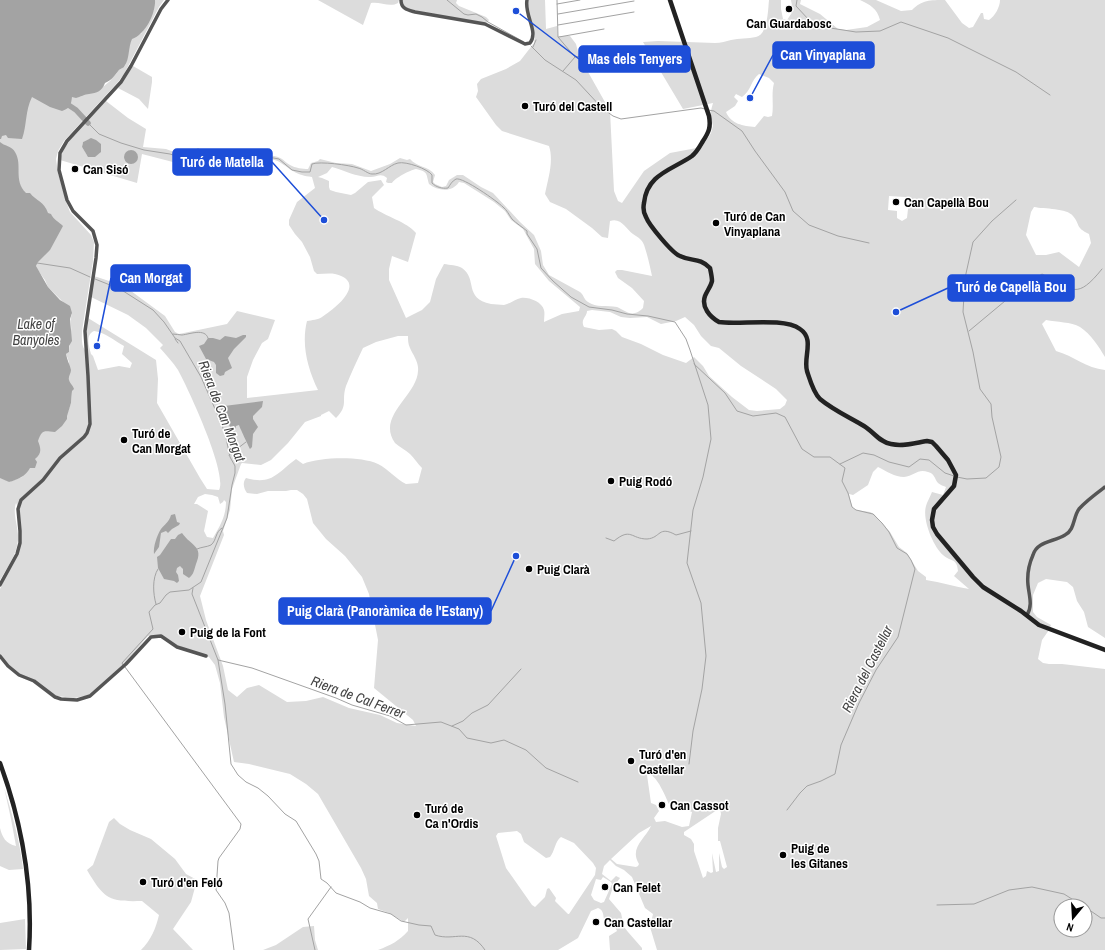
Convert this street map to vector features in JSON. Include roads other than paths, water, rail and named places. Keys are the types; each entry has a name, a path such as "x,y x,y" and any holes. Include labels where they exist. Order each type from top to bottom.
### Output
{"main road":[{"path":"670,0 709,116 711,127 692,155 652,182 644,199 643,210 646,218 669,247 680,256 700,261 710,268 712,281 705,296 704,304 707,311 719,322 792,325 801,330 806,337 808,345 807,369 811,382 820,398 834,409 866,427 882,441 898,445 927,441 932,442 948,460 956,480 951,491 934,509 932,520 937,534 983,587 1040,624 1105,650"},
{"path":"0,763 14,803 25,856 30,906 29,950"}],"street":[{"path":"0,585 17,554 20,543 18,509 21,500 42,480 60,458 84,437 89,428 90,404 85,331 97,245 93,232 70,206 67,200 59,164 60,153 64,145 121,82 161,9 168,0"},
{"path":"401,0 402,6 405,9 486,24 526,44 530,43 534,34 526,11 527,0"},
{"path":"1028,615 1030,612 1028,575 1035,548 1065,536 1072,528 1079,509 1105,487"},
{"path":"0,656 8,666 19,675 34,681 55,697 61,699 78,700 90,696 126,664 151,637 161,636 177,647 206,656"}],"water":[{"path":"0,0 155,0 155,5 149,23 137,37 132,39 126,64 105,83 101,90 76,98 72,97 70,106 62,111 50,107 32,97 28,108 22,139 8,138 6,135 2,136 0,139"},
{"path":"91,138 101,144 101,152 95,157 88,157 82,147 83,142"},
{"name":"Lake of Banyoles","path":"0,142 12,148 15,152 22,188 26,193 30,193 42,204 48,213 51,214 63,226 50,250 36,266 48,287 60,300 70,306 72,313 70,319 72,341 69,346 69,352 66,354 71,370 69,380 74,389 72,391 67,419 55,432 46,431 41,434 38,441 40,451 39,455 35,459 37,462 35,468 30,468 21,477 9,482 0,478"},
{"path":"131,150 136,152 138,157 136,162 131,164 126,162 124,157 126,152"},
{"path":"246,335 246,337 234,349 228,358 232,368 225,372 224,375 220,376 216,373 216,365 214,362 206,359 199,346 204,344 208,338 220,340 225,336 236,338"},
{"path":"263,401 262,407 253,416 253,419 258,427 253,434 252,447 250,449 239,425 236,426 234,433 229,425 225,424 221,409 224,406"},
{"path":"175,514 177,522 180,523 179,525 168,533 166,531 161,533 159,547 154,554 155,545 161,529 171,515"},
{"path":"182,533 197,550 198,558 193,573 189,578 183,574 183,569 180,566 177,568 176,572 179,581 177,583 164,579 158,568 157,557 171,539 175,539"}],"waterway":[{"path":"447,0 464,14 476,14 524,42"},
{"path":"557,0 558,37 575,57 563,71"},
{"path":"557,4 580,0"},
{"path":"797,0 796,6 809,20 824,27 856,32 880,31 901,22 948,38 1016,72 1050,95"},
{"path":"558,14 634,1"},
{"path":"558,25 634,12"},
{"path":"559,37 604,29"},
{"path":"533,47 536,40"},
{"path":"531,46 545,60 576,80 602,108 613,116 621,119 701,108 705,109"},
{"path":"575,57 626,48"},
{"path":"70,106 76,110 88,123"},
{"path":"708,110 714,111 742,131 785,192 793,211 809,225 838,236 869,243"},
{"name":"Riera del Castellar","path":"88,123 99,134 121,143 144,150 170,154 188,160 204,161 221,166 254,158 268,157 279,159 292,170 302,172 310,172 312,164 321,163 354,167 372,174 376,174 395,164 402,163 411,164 426,170 432,175 432,183 435,186 448,188 456,179 460,179 472,185 494,200 507,211 512,219 527,231 527,234 537,249 541,268 571,297 589,307 648,316 675,322 686,339 708,405 711,439 703,477 693,510 687,563 701,603 706,656 689,764"},
{"path":"957,477 967,479 986,478 999,467 1001,457 992,417 991,404 980,389 963,312 965,278 973,242 992,221 1016,200"},
{"path":"37,263 70,268 90,277"},
{"path":"969,331 1017,291 1042,274 1061,285 1074,290 1080,289 1086,285 1094,279 1102,269"},
{"name":"Riera de Can Morgat","path":"95,279 120,289 153,310 164,322 175,338 180,341 201,377 225,433 230,457 235,466 227,518 201,582 189,590 170,592 160,603 155,605 149,612 153,629 122,663 123,665"},
{"path":"173,334 182,335 201,332 208,338"},
{"name":"Riera de Can Morgat","path":"175,339 178,343"},
{"name":"Riera del Castellar","path":"694,364 725,393 737,411 753,416 776,413 785,417 802,449 814,457 830,457 845,468 842,481 848,493 852,507 856,510 873,514 889,532 897,548 907,554 915,569 898,637 876,670 859,703 841,745 835,774 807,786 787,810"},
{"path":"229,455 246,442"},
{"path":"840,464 863,453 874,455 889,462 909,467 920,459 929,460 945,473 954,476"},
{"name":"Riera de Can Morgat","path":"197,549 211,545 222,528"},
{"path":"606,538 614,541 628,534 642,539 647,539 655,537 666,531 676,535 691,531"},
{"path":"156,604 154,586 158,569"},
{"name":"Riera de Cal Ferrer","path":"193,588 192,594 218,660 252,668 352,705 390,716 406,725 441,722 459,729 467,738 491,743 504,740 526,750 546,768 578,782"},
{"path":"218,660 225,704 231,764 238,775 246,782 258,788 285,814 296,821 316,854 319,861 321,879 336,893 360,902 370,908 391,914 401,921 431,926 435,935 442,937 462,936 473,939 485,950"},
{"path":"125,667 241,824 240,829 219,858 216,890 225,903 229,913 234,950"},
{"path":"452,726 463,721 472,713 488,705 521,669"},
{"path":"315,950 308,919 331,887"},
{"path":"937,905 974,904 1009,890 1032,887 1064,894 1070,898"},
{"path":"1093,912 1101,918 1105,918"}],"place":[{"name":"Can Guardabosc","path":"789,9"},
{"name":"Mas dels Tenyers","path":"516,11"},
{"name":"Can Vinyaplana","path":"750,98"},
{"name":"Turó del Castell","path":"525,106"},
{"name":"Can Sisó","path":"75,169"},
{"name":"Can Capellà Bou","path":"896,202"},
{"name":"Turó de Matella","path":"324,220"},
{"name":"Turó de Can Vinyaplana","path":"716,223"},
{"name":"Turó de Capellà Bou","path":"896,312"},
{"name":"Can Morgat","path":"97,346"},
{"name":"Turó de Can Morgat","path":"124,440"},
{"name":"Puig Rodó","path":"611,481"},
{"name":"Puig Clarà (Panoràmica de l'Estany)","path":"516,556"},
{"name":"Puig Clarà","path":"529,569"},
{"name":"Puig de la Font","path":"182,632"},
{"name":"Turó d'en Castellar","path":"631,761"},
{"name":"Can Cassot","path":"662,805"},
{"name":"Turó de Ca n'Ordis","path":"417,815"},
{"name":"Puig de les Gitanes","path":"783,855"},
{"name":"Turó d'en Feló","path":"143,882"},
{"name":"Can Felet","path":"605,887"},
{"name":"Can Castellar","path":"596,922"}]}
